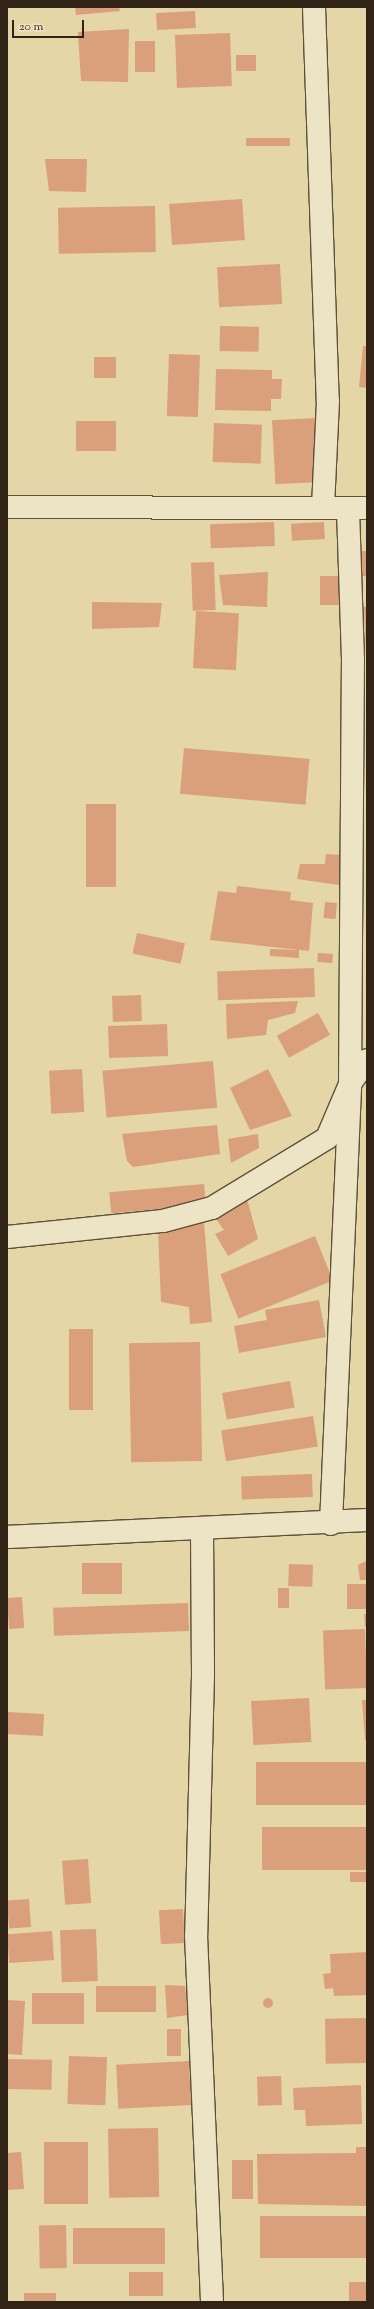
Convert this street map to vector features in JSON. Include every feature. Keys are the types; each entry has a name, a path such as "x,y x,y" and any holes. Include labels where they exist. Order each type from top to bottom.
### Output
{"street":[{"path":"314,7 328,401 323,508"},
{"path":"7,507 357,508 353,660 350,1084 331,1524"},
{"path":"7,1237 163,1220 212,1208 326,1138 350,1084 367,1060"},
{"path":"7,1537 331,1524 367,1520"},
{"path":"202,1530 203,1675 196,1935 212,2302"}],"building":[{"path":"75,7 119,7 120,11 76,15"},
{"path":"195,11 196,28 157,30 156,13"},
{"path":"129,29 128,82 81,81 78,32"},
{"path":"230,33 232,86 177,88 175,35"},
{"path":"135,41 155,41 155,72 135,72"},
{"path":"236,55 256,55 256,71 236,71"},
{"path":"246,138 290,138 290,146 246,146"},
{"path":"45,159 87,159 86,192 49,191"},
{"path":"242,199 245,240 172,245 169,204"},
{"path":"155,206 156,252 59,254 58,208"},
{"path":"280,264 282,304 219,307 217,267"},
{"path":"220,326 259,327 259,352 220,351"},
{"path":"363,346 367,346 367,388 359,387"},
{"path":"169,354 200,355 198,417 167,416"},
{"path":"94,357 116,357 116,378 94,378"},
{"path":"216,369 272,370 272,379 282,379 281,399 271,399 271,411 215,410"},
{"path":"317,418 320,482 275,484 272,420"},
{"path":"76,421 116,421 116,451 76,451"},
{"path":"214,423 262,425 261,464 213,462"},
{"path":"274,522 275,546 211,548 210,524"},
{"path":"324,522 325,539 292,541 291,524"},
{"path":"362,551 367,551 367,576 362,576"},
{"path":"214,562 216,610 193,611 191,563"},
{"path":"268,572 267,607 223,605 219,575"},
{"path":"320,576 340,576 340,605 320,605"},
{"path":"92,602 162,603 159,627 92,629"},
{"path":"364,607 367,607 367,658 366,658"},
{"path":"196,611 239,613 236,670 193,668"},
{"path":"184,748 310,759 306,805 180,794"},
{"path":"86,804 116,804 116,887 86,887"},
{"path":"326,854 341,855 339,885 297,879 300,864 325,864"},
{"path":"237,886 291,892 290,900 313,903 309,951 210,940 218,891 236,893"},
{"path":"325,902 337,903 336,919 324,918"},
{"path":"137,933 185,943 181,964 133,954"},
{"path":"270,949 299,950 299,958 270,956"},
{"path":"318,953 333,954 332,963 317,962"},
{"path":"314,968 315,997 218,1000 217,971"},
{"path":"141,995 142,1021 113,1022 112,996"},
{"path":"298,1001 295,1013 268,1020 266,1035 227,1039 226,1004"},
{"path":"318,1013 330,1035 289,1058 277,1036"},
{"path":"167,1024 168,1056 109,1058 108,1026"},
{"path":"213,1061 217,1108 107,1117 102,1071"},
{"path":"82,1069 84,1112 51,1114 49,1071"},
{"path":"268,1069 292,1116 250,1130 230,1088"},
{"path":"217,1125 220,1154 133,1167 127,1161 122,1134"},
{"path":"258,1134 259,1148 231,1163 228,1139"},
{"path":"204,1184 206,1205 111,1213 109,1192"},
{"path":"247,1199 258,1239 228,1256 215,1234 224,1230 216,1219"},
{"path":"204,1222 212,1322 190,1324 189,1307 161,1302 158,1230 182,1229 180,1224"},
{"path":"315,1236 333,1281 238,1319 220,1274"},
{"path":"319,1300 326,1337 239,1353 234,1326 267,1320 265,1310"},
{"path":"69,1329 93,1329 93,1410 69,1410"},
{"path":"200,1342 202,1461 131,1462 129,1343"},
{"path":"290,1381 295,1408 227,1420 222,1393"},
{"path":"313,1416 318,1447 226,1461 221,1431"},
{"path":"312,1474 313,1497 242,1499 241,1476"},
{"path":"366,1561 367,1580 360,1580 358,1565"},
{"path":"82,1563 122,1563 122,1594 82,1594"},
{"path":"289,1564 313,1565 312,1587 288,1586"},
{"path":"347,1584 367,1584 367,1609 347,1609"},
{"path":"278,1588 289,1588 289,1608 278,1608"},
{"path":"22,1597 24,1628 9,1629 7,1598"},
{"path":"188,1603 189,1631 54,1636 53,1608"},
{"path":"364,1614 367,1614 367,1627 365,1627"},
{"path":"365,1629 367,1688 325,1689 323,1630"},
{"path":"309,1698 311,1742 253,1745 251,1701"},
{"path":"362,1700 367,1700 367,1740 365,1740"},
{"path":"7,1712 44,1714 43,1736 7,1734"},
{"path":"256,1762 367,1762 367,1805 256,1805"},
{"path":"262,1827 367,1827 367,1870 262,1870"},
{"path":"88,1859 91,1903 65,1905 62,1861"},
{"path":"350,1872 367,1872 367,1882 350,1882"},
{"path":"29,1899 31,1927 9,1928 7,1901"},
{"path":"183,1909 185,1943 161,1944 159,1910"},
{"path":"96,1929 98,1981 62,1982 60,1930"},
{"path":"52,1931 54,1960 9,1963 7,1934"},
{"path":"367,1952 367,1995 334,1996 333,1988 325,1989 323,1974 331,1973 330,1954"},
{"path":"165,1985 185,1986 188,2015 167,2018"},
{"path":"96,1986 156,1986 156,2012 96,2012"},
{"path":"32,1993 84,1993 84,2024 32,2024"},
{"path":"266,1998 270,1998 272,1999 272,2007 266,2008 263,2005 263,2001"},
{"path":"7,2000 25,2001 22,2055 7,2054"},
{"path":"366,2018 367,2063 326,2064 325,2019"},
{"path":"167,2029 181,2029 181,2056 167,2056"},
{"path":"69,2056 107,2057 105,2105 67,2104"},
{"path":"7,2059 52,2060 51,2090 7,2089"},
{"path":"189,2061 191,2105 118,2109 116,2065"},
{"path":"281,2076 282,2105 258,2106 257,2077"},
{"path":"361,2085 362,2124 306,2126 305,2110 294,2110 293,2088"},
{"path":"158,2128 159,2197 109,2198 108,2129"},
{"path":"44,2142 88,2142 88,2204 44,2204"},
{"path":"356,2147 367,2147 367,2206 258,2204 257,2154 356,2153"},
{"path":"21,2152 24,2189 7,2190 7,2153"},
{"path":"232,2160 253,2160 253,2199 232,2199"},
{"path":"260,2216 367,2216 367,2258 260,2258"},
{"path":"39,2225 66,2225 67,2268 40,2268"},
{"path":"73,2228 165,2228 165,2264 73,2264"},
{"path":"129,2272 163,2272 163,2296 129,2296"},
{"path":"349,2282 367,2282 367,2302 349,2302"},
{"path":"24,2293 56,2293 56,2302 24,2302"}]}
